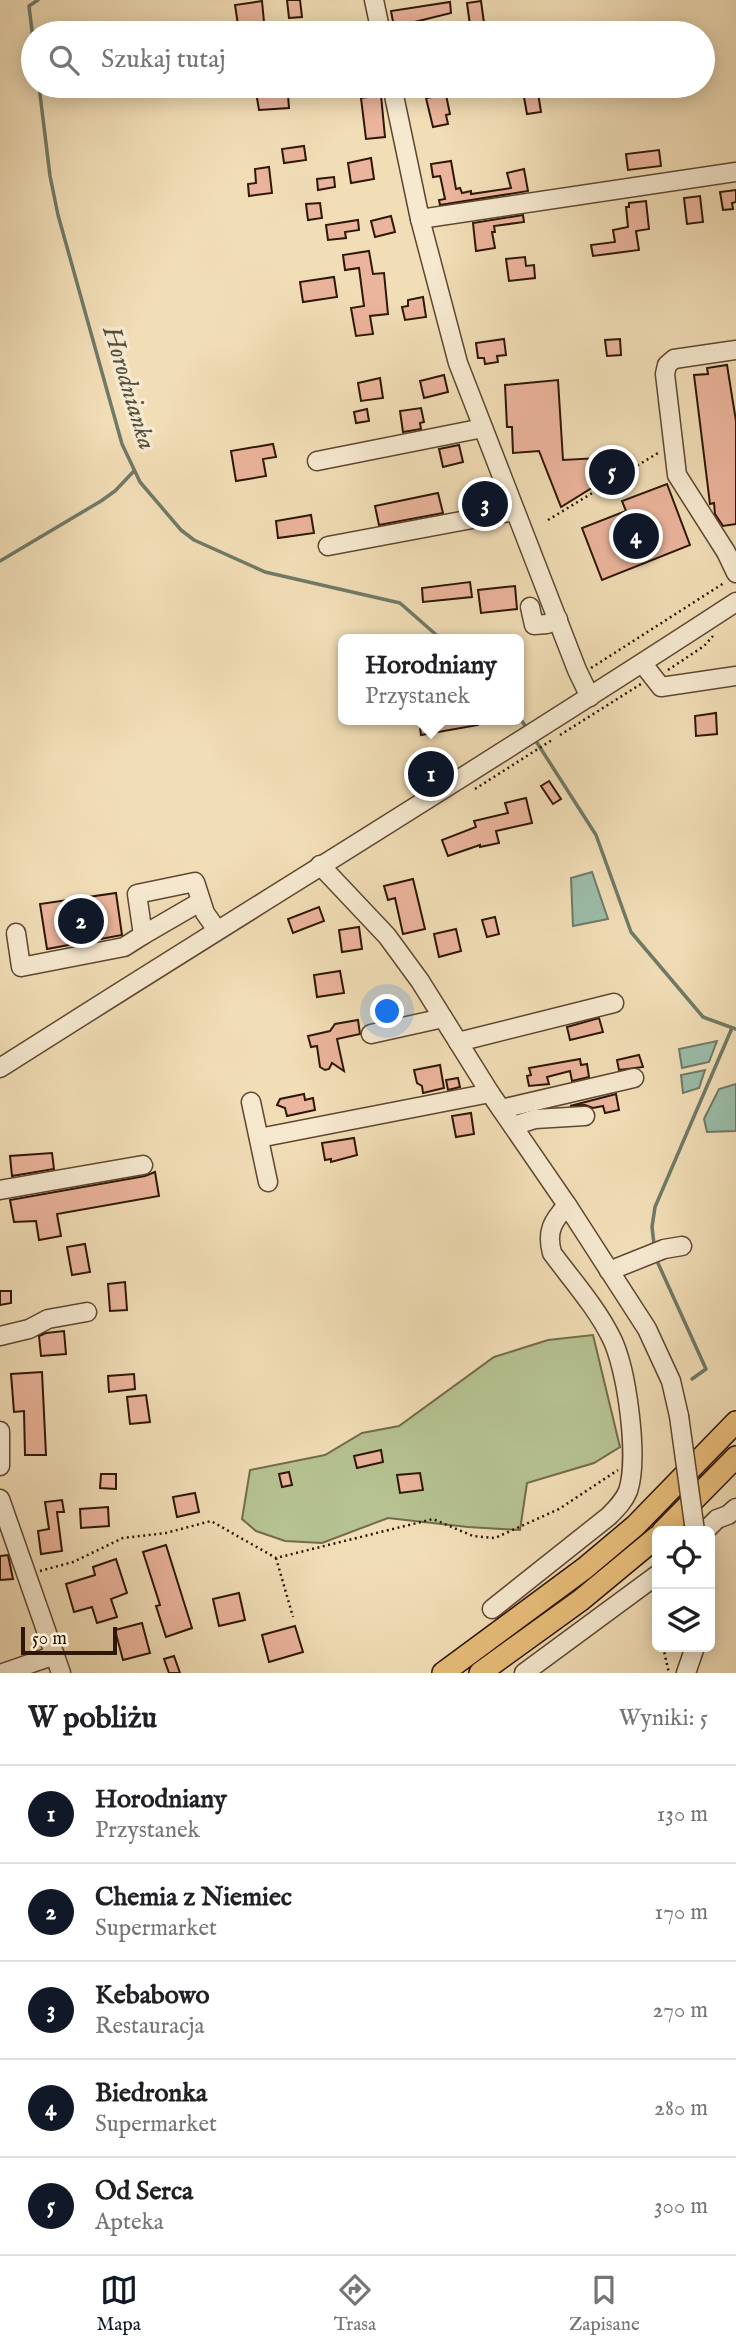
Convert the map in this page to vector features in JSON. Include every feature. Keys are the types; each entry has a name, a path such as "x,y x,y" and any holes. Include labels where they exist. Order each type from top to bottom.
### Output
{"main road":[{"path":"443,1673 585,1568 635,1526 736,1422"},
{"path":"668,1526 736,1457"},
{"path":"480,1673 581,1600 652,1540"}],"street":[{"path":"374,0 378,21"},
{"path":"395,98 420,219 458,363 579,676 590,697"},
{"path":"420,219 736,172"},
{"path":"730,578 731,548 677,475 665,374 667,365 674,359 736,350"},
{"path":"317,461 483,428"},
{"path":"328,546 515,511"},
{"path":"0,1068 320,865 518,753 551,732 590,697 736,602"},
{"path":"530,607 534,625 547,624 558,619"},
{"path":"643,664 661,687 736,676"},
{"path":"320,865 387,936 647,1329 671,1381 679,1416 694,1526"},
{"path":"143,935 137,894 195,882 205,914 217,930"},
{"path":"16,933 21,967 124,947 200,902"},
{"path":"458,1042 614,1003"},
{"path":"371,1034 443,1018"},
{"path":"502,1109 634,1078"},
{"path":"258,1138 490,1093"},
{"path":"251,1102 268,1182"},
{"path":"513,1126 535,1119 585,1116"},
{"path":"0,1190 143,1166"},
{"path":"492,1609 599,1525 623,1502 632,1476 627,1392 619,1355 604,1323 552,1253 549,1241 554,1221 567,1205"},
{"path":"609,1271 645,1256 681,1246"},
{"path":"0,1336 29,1329 48,1319 87,1312"},
{"path":"0,1431 0,1466"},
{"path":"0,1499 61,1673"},
{"path":"710,1526 717,1520 733,1514"},
{"path":"524,1673 652,1580"},
{"path":"686,1673 693,1652"},
{"path":"3,1673 55,1655"}],"path":[{"path":"548,520 654,454 674,451"},
{"path":"579,676 730,578"},
{"path":"518,753 551,732"},
{"path":"26,1575 73,1562 123,1538 166,1532 211,1521 276,1558 433,1519 473,1536 495,1538 559,1509 631,1460"},
{"path":"276,1558 293,1617"},
{"path":"664,1652 669,1673"}],"shaded area":[{"path":"592,872 608,919 573,926 571,878"},
{"path":"717,1041 709,1062 682,1068 679,1049"},
{"path":"705,1070 699,1088 683,1093 681,1075"},
{"path":"736,1084 736,1131 707,1132 704,1119 719,1089"},
{"path":"593,1335 620,1447 594,1463 527,1483 520,1530 388,1518 322,1543 285,1541 256,1531 242,1519 250,1470 325,1455 362,1433 399,1426 494,1357 548,1340"}],"building":[{"path":"287,0 300,0 302,17 289,18"},
{"path":"262,1 264,21 237,21 235,5"},
{"path":"481,1 484,21 469,21 467,3"},
{"path":"450,2 451,13 418,21 393,21 391,11"},
{"path":"257,98 288,98 289,108 259,110"},
{"path":"361,98 381,98 385,137 366,139"},
{"path":"426,98 447,98 450,114 446,115 448,124 433,127"},
{"path":"524,98 539,98 541,112 527,114"},
{"path":"304,146 306,160 284,163 282,149"},
{"path":"659,150 661,166 628,170 626,154"},
{"path":"371,158 374,179 351,183 348,163"},
{"path":"451,161 456,189 460,188 462,193 511,188 507,173 524,169 528,191 440,205 439,200 445,199 441,180 440,176 433,177 431,164"},
{"path":"269,167 272,193 249,196 248,184 256,183 255,169"},
{"path":"334,177 335,187 318,190 317,179"},
{"path":"736,190 733,209 723,210 720,192"},
{"path":"700,196 703,222 687,224 684,198"},
{"path":"646,201 649,229 636,231 639,250 593,256 591,245 615,242 613,230 628,227 626,207 629,207 629,203"},
{"path":"320,203 322,218 308,220 306,204"},
{"path":"523,215 524,222 494,226 495,232 492,232 495,248 476,251 473,223"},
{"path":"391,216 395,232 375,237 371,221"},
{"path":"358,220 359,230 345,232 346,238 328,240 326,225"},
{"path":"369,251 373,274 384,273 388,314 370,316 373,334 356,336 351,308 364,306 359,268 345,270 343,255"},
{"path":"525,257 526,266 534,265 535,278 509,281 506,259"},
{"path":"334,277 337,297 303,302 300,282"},
{"path":"423,297 426,317 405,320 402,307 408,306 408,300"},
{"path":"504,339 506,355 497,356 498,362 485,364 484,358 478,358 476,343"},
{"path":"620,339 621,355 607,356 605,340"},
{"path":"727,365 736,421 736,524 723,526 715,514 714,503 710,504 694,375 708,374 707,368"},
{"path":"444,375 448,392 424,398 420,381"},
{"path":"380,378 383,398 361,401 358,383"},
{"path":"558,380 563,460 618,457 622,469 561,507 539,451 513,453 512,427 507,427 505,385"},
{"path":"421,408 424,422 420,423 421,429 403,432 400,411"},
{"path":"367,409 369,421 356,423 354,412"},
{"path":"273,444 276,457 263,459 266,476 236,481 231,451"},
{"path":"459,445 463,462 443,467 439,449"},
{"path":"667,484 690,545 602,580 582,528 626,511 622,501"},
{"path":"438,493 443,513 379,525 375,506"},
{"path":"311,515 314,533 278,538 276,521"},
{"path":"470,582 472,597 423,602 422,588"},
{"path":"515,586 517,609 481,613 478,590"},
{"path":"716,713 717,734 696,736 695,716"},
{"path":"420,725 478,725 421,735"},
{"path":"549,781 561,799 553,804 541,786"},
{"path":"526,798 532,823 496,831 499,843 480,845 448,856 442,840 476,827 474,821 508,813 505,803"},
{"path":"413,879 425,929 403,934 395,898 388,900 384,886"},
{"path":"116,893 122,935 47,949 40,904"},
{"path":"319,907 324,921 293,933 288,919"},
{"path":"495,917 499,934 487,937 482,920"},
{"path":"359,927 362,949 342,952 339,930"},
{"path":"456,929 461,951 439,957 434,934"},
{"path":"340,971 344,993 317,997 314,975"},
{"path":"599,1018 603,1032 570,1040 567,1027"},
{"path":"358,1020 360,1034 337,1039 344,1071 332,1063 329,1069 320,1067 317,1046 311,1047 308,1036 330,1031 335,1024"},
{"path":"639,1055 643,1067 619,1070 617,1060"},
{"path":"580,1059 581,1065 587,1064 589,1077 572,1081 570,1071 547,1077 549,1084 529,1086 529,1068"},
{"path":"440,1065 444,1088 423,1093 414,1070"},
{"path":"458,1078 460,1087 448,1090 446,1080"},
{"path":"304,1094 305,1100 313,1098 315,1110 287,1116 285,1108 277,1105 280,1099"},
{"path":"616,1094 619,1110 605,1113 603,1106 570,1106"},
{"path":"471,1113 474,1134 456,1137 452,1116"},
{"path":"354,1138 357,1155 331,1162 331,1159 325,1160 322,1143"},
{"path":"52,1153 54,1169 12,1176 10,1156"},
{"path":"155,1172 159,1196 57,1214 61,1236 39,1240 36,1221 14,1222 10,1200"},
{"path":"85,1244 90,1272 72,1275 67,1247"},
{"path":"125,1282 127,1310 110,1311 108,1284"},
{"path":"0,1291 11,1291 11,1303 0,1305"},
{"path":"64,1331 66,1354 41,1356 39,1336"},
{"path":"42,1372 46,1455 25,1455 24,1411 14,1412 11,1374"},
{"path":"134,1374 135,1389 109,1392 108,1376"},
{"path":"146,1395 150,1422 130,1424 127,1397"},
{"path":"381,1450 383,1462 357,1468 354,1456"},
{"path":"289,1472 292,1485 282,1487 279,1474"},
{"path":"420,1473 423,1490 400,1493 397,1475"},
{"path":"101,1474 116,1474 116,1489 100,1488"},
{"path":"195,1493 199,1512 177,1517 173,1497"},
{"path":"62,1500 64,1512 57,1512 62,1551 41,1554 38,1531 49,1529 45,1502"},
{"path":"108,1507 109,1526 81,1528 80,1509"},
{"path":"166,1545 192,1628 166,1637 156,1606 160,1605 143,1552"},
{"path":"8,1555 13,1579 0,1580 0,1556"},
{"path":"116,1559 127,1593 111,1599 117,1617 97,1623 92,1607 74,1612 66,1584 95,1575 93,1567"},
{"path":"239,1593 245,1620 219,1626 213,1599"},
{"path":"142,1623 150,1653 123,1660 115,1630"},
{"path":"295,1626 303,1652 269,1662 262,1635"},
{"path":"174,1656 180,1673 169,1673 164,1659"}],"waterway":[{"name":"Horodnianka","path":"31,21 29,6 38,0"},
{"name":"Horodnianka","path":"40,98 50,176 58,215 122,444 140,482 181,530 194,540 265,572 400,603 435,634"},
{"path":"0,561 101,501 134,471"},
{"name":"Horodnianka","path":"524,724 527,728"},
{"name":"Horodnianka","path":"534,738 596,835 631,932 703,1017 736,1029"},
{"path":"654,1244 652,1227 655,1207 732,1028"},
{"path":"657,1261 706,1369 692,1379"}],"place":[{"name":"Od Serca","path":"612,472"},
{"name":"Kebabowo","path":"485,504"},
{"name":"Biedronka","path":"636,536"},
{"name":"Horodniany","path":"431,774"},
{"name":"Chemia z Niemiec","path":"81,921"}]}
